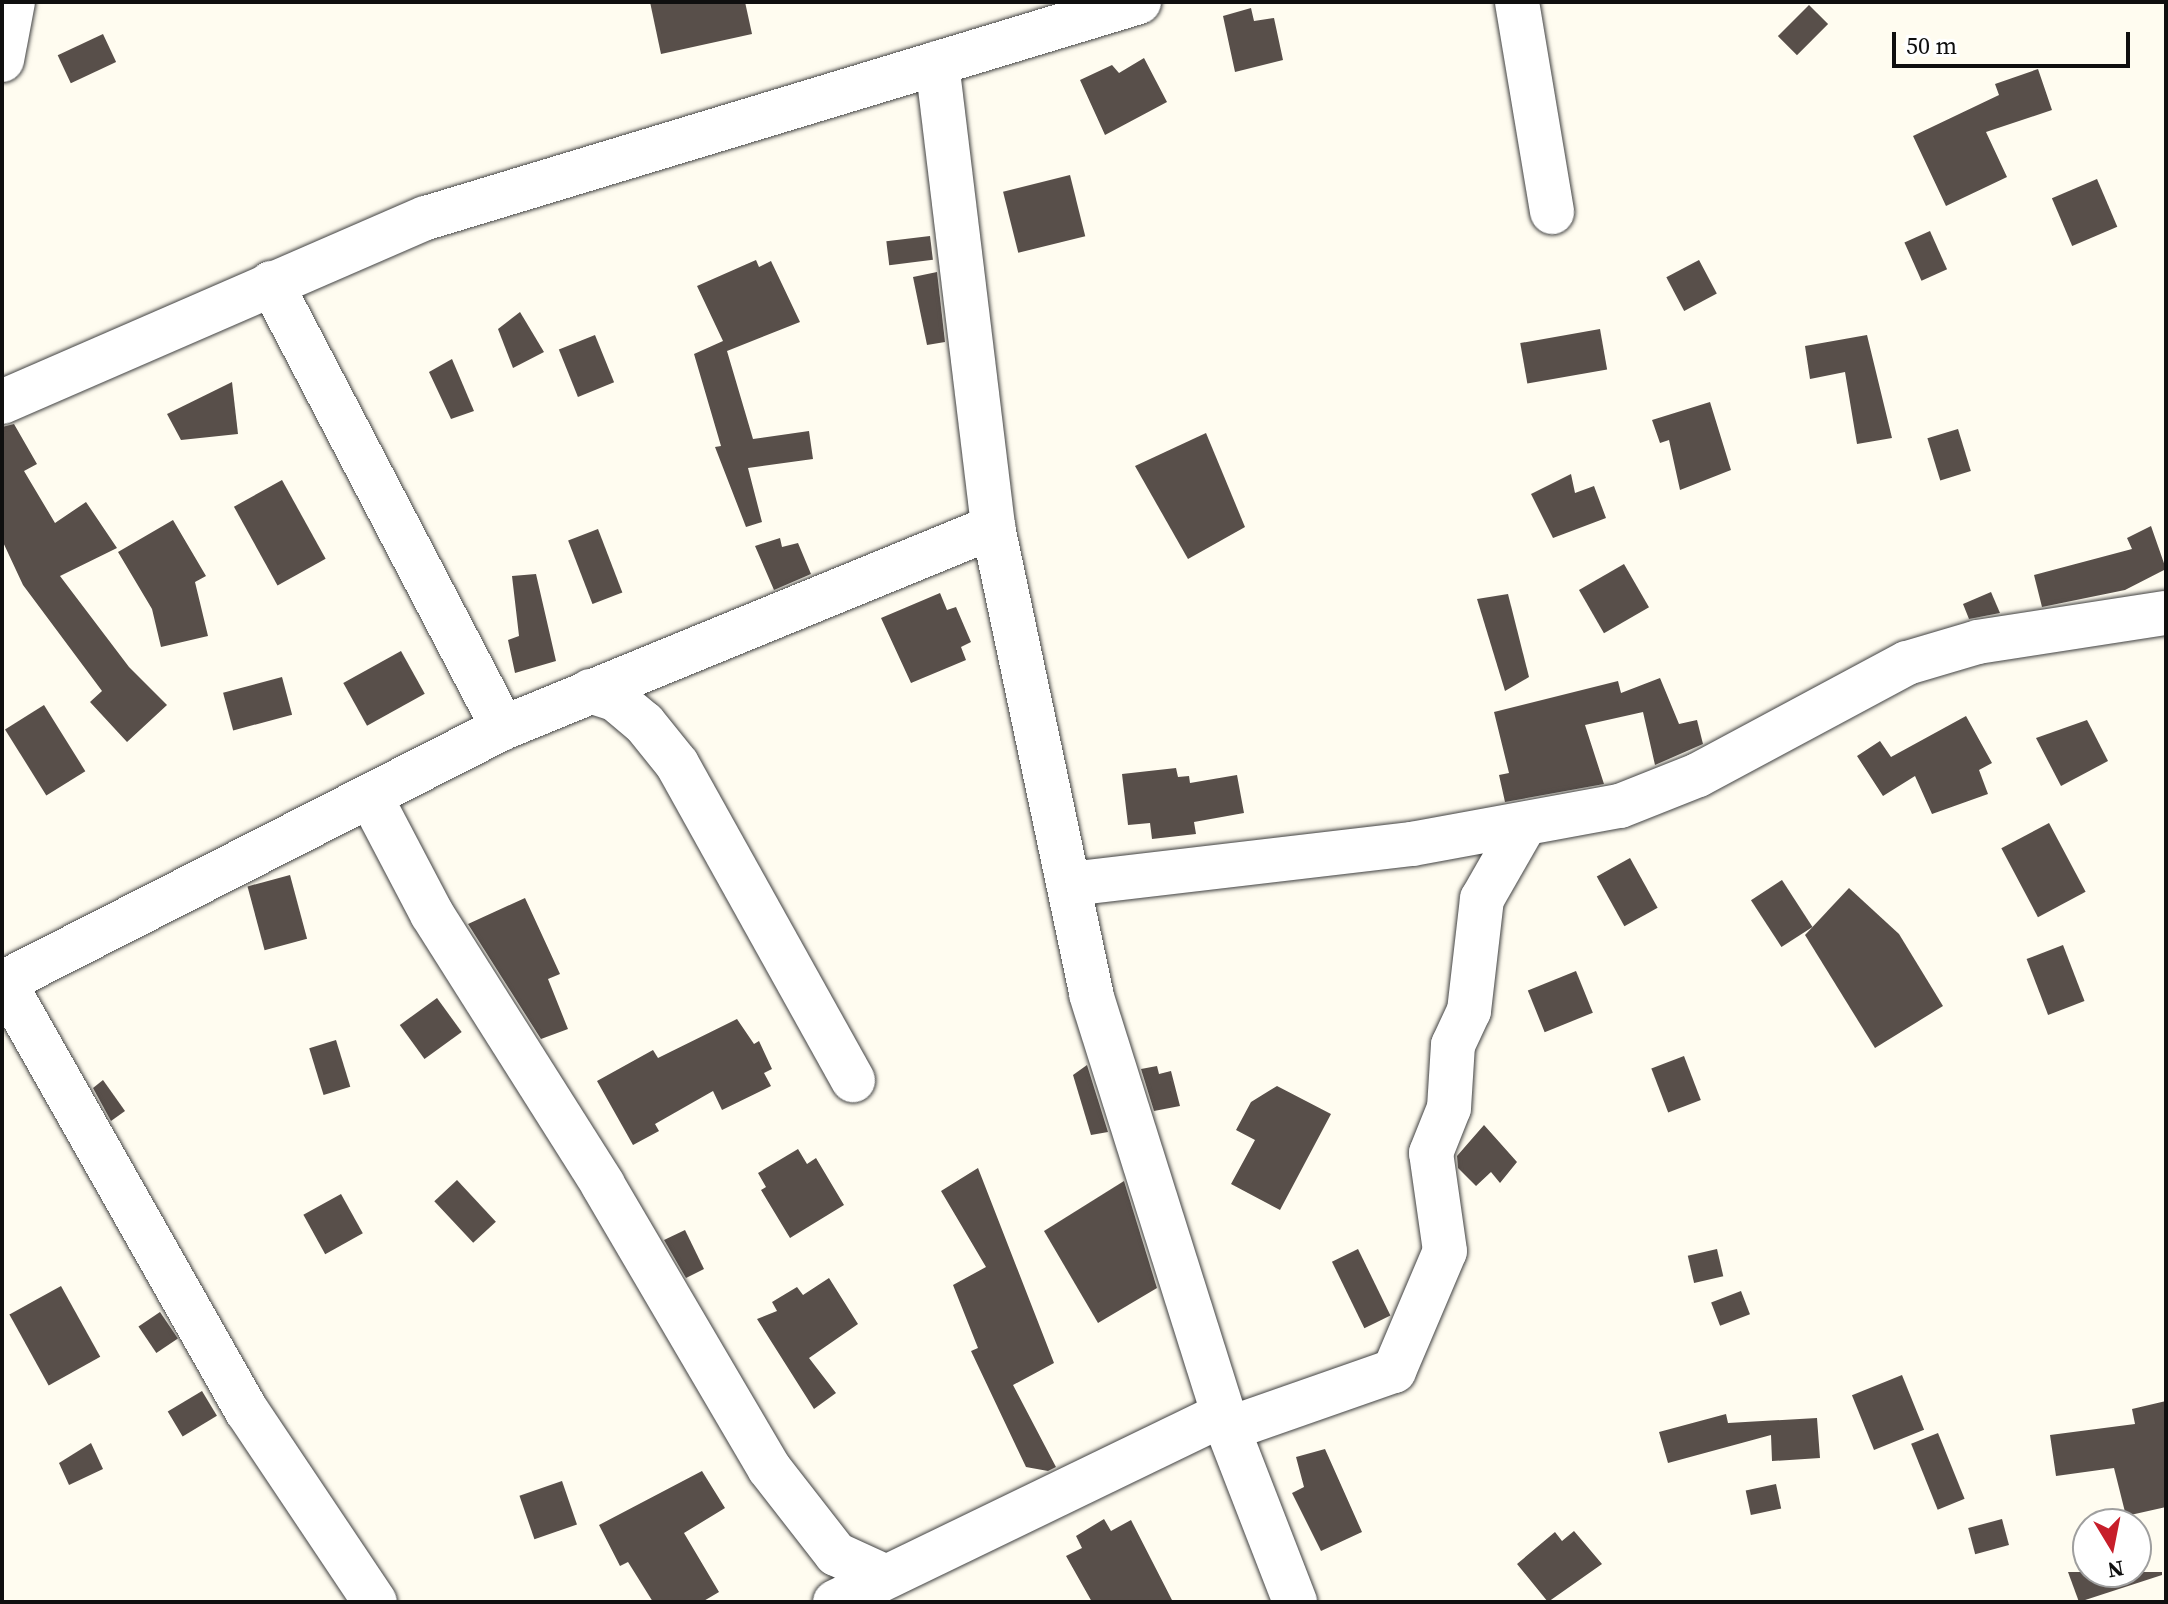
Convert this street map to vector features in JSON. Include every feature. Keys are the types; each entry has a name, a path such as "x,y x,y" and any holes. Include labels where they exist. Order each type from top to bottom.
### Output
{"street":[{"path":"2,60 13,2"},
{"path":"2,402 426,218 1139,2"},
{"path":"1517,2 1552,212"},
{"path":"937,63 993,527 1091,994 1226,1421 1295,1602"},
{"path":"271,283 503,728"},
{"path":"375,1602 247,1411 3,983 503,728 993,527"},
{"path":"1070,884 1525,824 1620,806 1698,775 1907,663 1978,642 2166,613"},
{"path":"590,691 615,699 644,723 677,764 853,1080"},
{"path":"370,796 432,914 603,1185 769,1468 836,1554 882,1575"},
{"path":"835,1602 882,1575 1226,1421 1394,1371 1445,1251 1431,1153 1449,1108 1453,1045 1469,1011 1482,899 1525,824"}],"building":[{"path":"650,2 745,2 752,34 661,54"},
{"path":"1809,5 1828,24 1797,55 1778,36"},
{"path":"1251,8 1254,21 1274,18 1283,60 1235,72 1223,16"},
{"path":"103,34 116,62 71,83 58,55"},
{"path":"1144,58 1167,102 1105,135 1080,80 1112,65 1119,73"},
{"path":"2038,69 2052,110 1986,132 2007,177 1946,206 1913,136 1999,95 1995,84"},
{"path":"1070,175 1085,236 1018,253 1003,192"},
{"path":"2097,179 2117,227 2072,246 2052,198"},
{"path":"1930,231 1947,269 1922,281 1904,242"},
{"path":"930,236 933,260 889,265 886,241"},
{"path":"756,260 759,267 771,261 800,322 727,351 753,439 809,431 813,459 748,468 762,522 746,527 715,447 721,446 694,354 723,341 697,286"},
{"path":"1699,260 1717,294 1684,311 1666,277"},
{"path":"937,272 945,342 927,345 913,277"},
{"path":"520,312 544,352 513,368 498,329"},
{"path":"1600,329 1607,369 1527,383 1520,343"},
{"path":"595,335 614,382 578,397 559,350"},
{"path":"1867,335 1892,438 1857,444 1845,372 1810,379 1805,346"},
{"path":"452,359 474,411 451,419 429,372"},
{"path":"232,382 238,434 181,440 167,414"},
{"path":"1710,402 1731,470 1680,490 1669,440 1660,443 1652,420"},
{"path":"14,424 37,464 24,471 55,523 86,502 117,548 60,576 129,667 167,705 127,742 90,702 102,691 23,585 2,540 2,427"},
{"path":"1958,429 1971,471 1940,480 1927,438"},
{"path":"1206,433 1245,527 1188,559 1135,466"},
{"path":"1571,474 1575,493 1594,486 1606,518 1553,538 1531,494"},
{"path":"282,480 326,559 278,585 234,507"},
{"path":"173,520 206,576 195,582 208,636 161,647 152,609 118,552"},
{"path":"2151,526 2166,569 2125,590 2042,607 2034,575 2132,549 2127,538"},
{"path":"598,529 622,592 592,604 568,540"},
{"path":"780,538 782,547 798,543 811,574 774,590 755,546"},
{"path":"1624,564 1649,607 1604,633 1579,590"},
{"path":"536,574 556,661 515,673 508,640 519,636 512,576"},
{"path":"1991,592 2000,613 1969,619 1963,604"},
{"path":"940,593 947,610 956,607 971,642 961,647 966,660 911,683 881,618"},
{"path":"1508,594 1529,677 1505,691 1477,599"},
{"path":"401,651 425,694 367,726 343,683"},
{"path":"282,677 292,715 233,730 223,693"},
{"path":"1660,678 1679,724 1697,720 1703,744 1655,765 1643,712 1585,725 1604,784 1505,802 1499,775 1509,773 1494,712 1618,681 1621,693"},
{"path":"44,705 85,771 46,796 5,729"},
{"path":"1966,716 1992,763 1979,770 1988,794 1932,814 1915,776 1883,796 1857,756 1880,741 1891,757"},
{"path":"2087,720 2108,761 2061,786 2036,738"},
{"path":"1176,768 1178,777 1189,776 1190,783 1237,775 1244,813 1194,822 1196,834 1152,839 1150,823 1128,825 1122,774"},
{"path":"2049,823 2086,892 2038,917 2001,848"},
{"path":"1630,858 1658,908 1624,926 1597,876"},
{"path":"290,875 307,939 265,950 247,886"},
{"path":"1782,880 1812,927 1781,947 1751,900"},
{"path":"1849,888 1899,934 1943,1006 1875,1048 1805,935"},
{"path":"525,898 560,974 548,979 568,1029 541,1039 468,924"},
{"path":"2063,945 2085,1001 2048,1015 2027,959"},
{"path":"1576,971 1593,1013 1545,1032 1528,990"},
{"path":"437,998 462,1032 424,1059 400,1025"},
{"path":"737,1019 754,1044 759,1041 772,1069 764,1073 771,1086 722,1110 713,1091 655,1124 659,1131 633,1145 597,1081 653,1050 658,1058"},
{"path":"336,1040 350,1087 324,1095 309,1048"},
{"path":"1684,1056 1701,1100 1668,1112 1651,1069"},
{"path":"1087,1065 1108,1132 1091,1135 1073,1075"},
{"path":"1157,1066 1159,1074 1171,1071 1180,1106 1154,1111 1141,1069"},
{"path":"103,1080 125,1111 111,1121 93,1088"},
{"path":"1277,1086 1331,1114 1280,1210 1231,1184 1255,1140 1236,1130 1251,1102"},
{"path":"1484,1125 1517,1162 1500,1183 1491,1172 1476,1186 1458,1168 1457,1156"},
{"path":"798,1149 807,1164 816,1158 844,1205 790,1238 761,1190 766,1187 758,1173"},
{"path":"978,1168 1054,1363 1013,1385 1056,1467 1048,1471 1026,1467 971,1351 978,1348 953,1285 986,1267 941,1191"},
{"path":"457,1180 496,1222 473,1243 434,1201"},
{"path":"1124,1181 1157,1288 1098,1323 1044,1231"},
{"path":"341,1194 363,1233 325,1254 303,1215"},
{"path":"685,1230 704,1269 686,1278 664,1240"},
{"path":"1358,1249 1390,1316 1364,1328 1332,1262"},
{"path":"1717,1249 1723,1276 1694,1283 1688,1256"},
{"path":"829,1278 858,1324 809,1358 836,1393 814,1409 757,1319 777,1311 772,1302 797,1287 803,1295"},
{"path":"61,1286 100,1357 49,1385 9,1315"},
{"path":"1741,1291 1750,1314 1720,1326 1711,1302"},
{"path":"160,1312 178,1339 156,1353 138,1327"},
{"path":"1902,1375 1924,1430 1874,1450 1852,1395"},
{"path":"202,1391 217,1416 183,1436 168,1412"},
{"path":"2166,1401 2166,1507 2152,1510 2124,1508 2114,1468 2056,1476 2050,1435 2135,1424 2132,1409"},
{"path":"1726,1414 1728,1423 1817,1418 1820,1458 1772,1461 1771,1435 1668,1463 1659,1432"},
{"path":"1938,1433 1965,1499 1938,1510 1911,1444"},
{"path":"91,1443 103,1469 69,1485 59,1463"},
{"path":"1325,1449 1362,1532 1321,1551 1292,1493 1304,1487 1296,1457"},
{"path":"702,1471 725,1508 684,1533 719,1592 702,1602 653,1602 628,1562 620,1566 599,1525"},
{"path":"562,1481 577,1524 534,1539 519,1496"},
{"path":"1776,1484 1781,1508 1751,1515 1746,1490"},
{"path":"1104,1519 1111,1531 1131,1520 1173,1602 1092,1602 1066,1556 1082,1548 1076,1536"},
{"path":"2002,1519 2009,1545 1975,1554 1968,1528"},
{"path":"1574,1531 1602,1564 1548,1602 1517,1564 1555,1532 1562,1541"},
{"path":"2152,1572 2162,1572 2162,1575 2152,1578"},
{"path":"2074,1588 2122,1588 2079,1602"}]}
